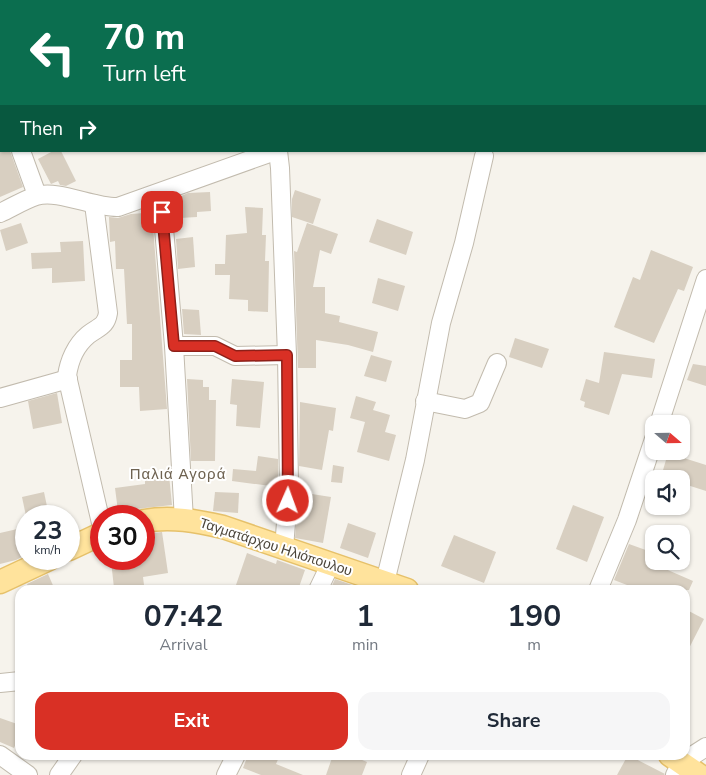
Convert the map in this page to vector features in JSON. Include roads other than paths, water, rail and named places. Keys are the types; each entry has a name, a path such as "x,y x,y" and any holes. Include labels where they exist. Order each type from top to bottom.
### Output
{"main road":[{"name":"Ταγματάρχου Ηλιόπουλου","path":"155,520 173,518 223,527 393,585"},
{"path":"0,582 26,570"},
{"path":"675,764 699,775"}],"street":[{"path":"20,152 37,196"},
{"path":"0,213 37,196 78,200 108,208 118,207 273,152"},
{"path":"276,152 281,178 287,355 289,485 284,548"},
{"path":"385,582 415,460 441,323 464,243 484,156"},
{"path":"160,193 174,346 184,520"},
{"path":"94,204 108,313 104,326 88,335 80,344 68,365 68,379 97,505"},
{"path":"662,415 706,279"},
{"path":"174,346 215,346 235,356 287,355"},
{"path":"425,402 465,409 480,403 498,363"},
{"path":"0,398 68,379"},
{"path":"600,585 627,520 647,460"},
{"path":"320,585 330,565"},
{"path":"0,683 15,682"},
{"path":"690,756 706,747"},
{"path":"0,755 28,775"},
{"path":"59,775 70,760"},
{"path":"226,775 234,760"},
{"path":"411,775 418,760"}],"district":[{"name":"Παλιά Αγορά","path":"178,474"}]}
